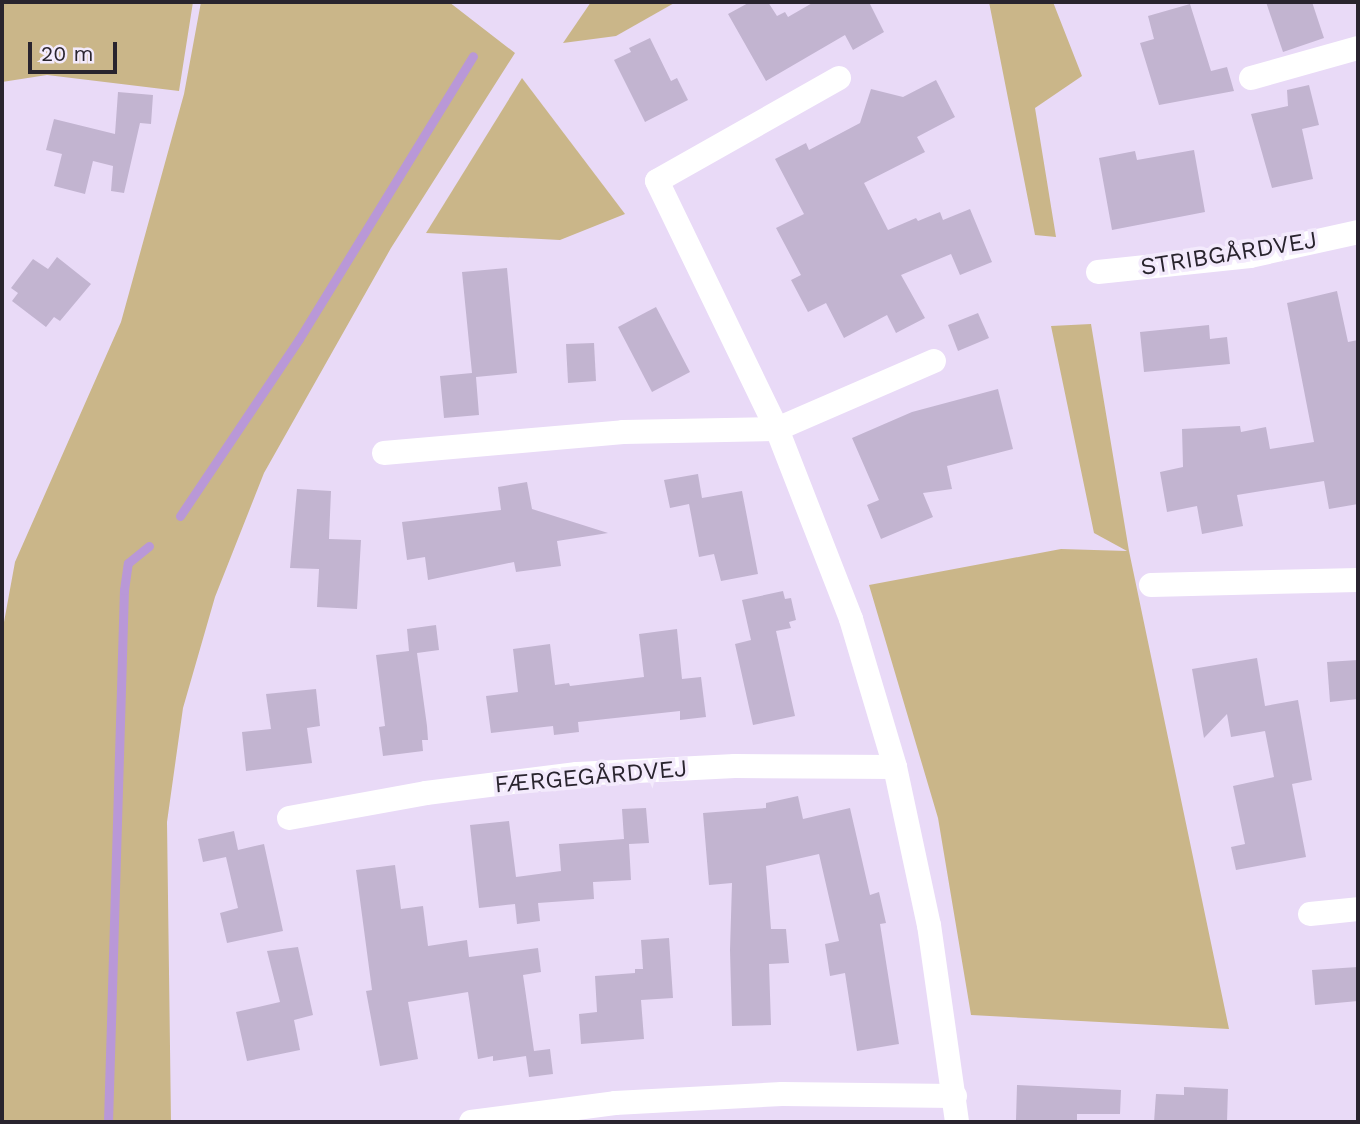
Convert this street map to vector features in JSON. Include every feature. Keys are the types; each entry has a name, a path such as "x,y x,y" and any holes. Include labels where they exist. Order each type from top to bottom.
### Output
{"street":[{"path":"1251,78 1358,48"},
{"path":"839,78 657,181 777,429 851,619 895,767 929,925 957,1122"},
{"name":"STRIBGÅRDVEJ","path":"1098,272 1250,256 1358,232"},
{"path":"384,453 623,432 777,429 934,361"},
{"path":"1151,585 1358,580"},
{"name":"FÆRGEGÅRDVEJ","path":"289,818 426,793 577,774 735,766 895,767"},
{"path":"1310,914 1358,909"},
{"path":"471,1122 629,1102 782,1094 955,1096"}],"shaded area":[{"path":"2,2 193,2 179,91 47,75 2,82"},
{"path":"201,2 449,2 515,53 391,248 264,473 215,597 183,708 167,822 171,1122 2,1122 2,633 15,562 121,322 184,94"},
{"path":"591,2 676,2 616,36 563,43"},
{"path":"989,2 1053,2 1082,76 1035,108 1056,237 1035,235"},
{"path":"522,78 625,214 560,240 426,233"},
{"path":"1091,324 1129,551 1229,1029 971,1015 938,818 869,585 1061,549 1127,551 1094,533 1051,326"}],"building":[{"path":"750,2 768,2 777,16 785,12 788,17 814,2 869,2 884,32 853,50 845,35 766,81 728,14"},
{"path":"1266,2 1312,2 1324,38 1283,52"},
{"path":"1190,4 1211,71 1227,67 1234,91 1159,105 1140,43 1154,39 1148,16"},
{"path":"650,38 671,81 677,78 688,100 645,122 614,60 631,52 629,48"},
{"path":"936,80 955,117 917,137 925,152 864,183 888,230 916,218 918,221 940,212 943,220 970,209 992,262 960,275 951,254 901,275 925,318 896,333 887,315 844,338 826,303 808,312 791,280 801,275 776,228 804,214 775,159 806,143 809,150 860,123 871,89 903,97"},
{"path":"1309,85 1319,125 1302,129 1313,179 1272,188 1251,114 1288,106 1287,90"},
{"path":"118,92 153,95 151,124 140,123 124,193 111,191 113,166 93,161 85,194 54,186 62,154 46,150 54,119 115,134"},
{"path":"1194,150 1205,212 1112,230 1099,158 1135,151 1137,160"},
{"path":"57,257 91,284 60,321 54,317 46,327 12,301 18,293 11,288 33,259 48,269"},
{"path":"507,268 517,373 476,377 479,415 444,418 440,376 472,373 462,272"},
{"path":"1337,291 1348,342 1358,340 1358,504 1329,509 1324,481 1237,495 1243,526 1202,534 1197,506 1167,512 1160,472 1183,467 1182,429 1240,426 1241,432 1266,427 1270,449 1314,442 1287,303"},
{"path":"656,307 690,372 652,392 618,327"},
{"path":"978,313 989,338 958,351 948,325"},
{"path":"1209,325 1210,339 1227,337 1230,364 1144,372 1140,332"},
{"path":"594,343 596,381 568,383 566,344"},
{"path":"998,389 1013,449 947,466 952,489 923,493 933,517 881,539 867,505 879,500 852,438 912,412"},
{"path":"698,474 702,498 742,491 758,574 721,581 714,554 699,557 689,504 670,508 664,480"},
{"path":"527,482 532,509 608,533 557,541 561,566 516,572 514,562 428,580 425,557 407,560 402,522 501,510 498,487"},
{"path":"297,489 331,491 329,539 361,540 357,609 317,607 319,569 290,568"},
{"path":"783,591 785,599 791,598 796,620 789,622 791,628 776,631 795,716 753,725 735,644 751,640 742,600"},
{"path":"436,625 439,650 417,653 428,740 422,740 423,751 383,756 379,727 385,726 376,655 409,651 407,629"},
{"path":"677,629 682,679 701,677 706,717 680,720 680,711 578,722 579,732 554,735 553,726 491,733 486,696 518,692 513,649 550,644 555,685 569,683 570,686 644,677 639,634"},
{"path":"1257,658 1265,706 1298,700 1312,780 1292,784 1306,857 1236,870 1231,847 1245,844 1233,786 1274,777 1265,731 1231,737 1227,714 1204,738 1192,669"},
{"path":"1358,660 1358,699 1330,702 1327,662"},
{"path":"316,689 320,726 307,728 312,763 246,771 242,732 271,729 266,694"},
{"path":"798,796 803,819 850,808 870,895 879,892 886,923 880,924 899,1044 857,1051 845,973 830,976 825,944 839,941 819,854 766,866 771,929 786,929 789,963 769,964 771,1025 732,1026 732,883 709,885 703,813 766,808 766,803"},
{"path":"646,808 649,843 629,844 631,880 593,882 594,899 538,903 540,921 517,924 515,904 479,908 470,825 509,821 516,877 561,871 559,844 624,839 622,809"},
{"path":"234,831 238,850 264,844 283,931 227,943 220,913 238,908 226,857 203,862 198,839"},
{"path":"395,865 401,909 423,906 428,946 467,940 469,957 538,948 541,972 523,975 534,1051 550,1049 553,1074 529,1077 526,1056 493,1061 493,1056 478,1059 468,992 408,1002 418,1059 380,1066 366,991 372,990 356,870"},
{"path":"669,938 673,998 641,1000 644,1039 581,1044 579,1014 597,1012 595,976 635,973 635,969 643,969 641,940"},
{"path":"298,947 313,1015 294,1020 300,1050 247,1061 236,1012 280,1002 267,951"},
{"path":"1358,967 1358,1001 1315,1005 1312,970"},
{"path":"1017,1085 1121,1090 1120,1114 1077,1114 1077,1122 1019,1122 1016,1120"},
{"path":"1184,1087 1228,1089 1227,1122 1154,1122 1156,1094 1184,1095"}],"waterway":[{"path":"180,516 299,339 473,56"},
{"path":"108,1122 124,590 128,563 149,546"}]}
